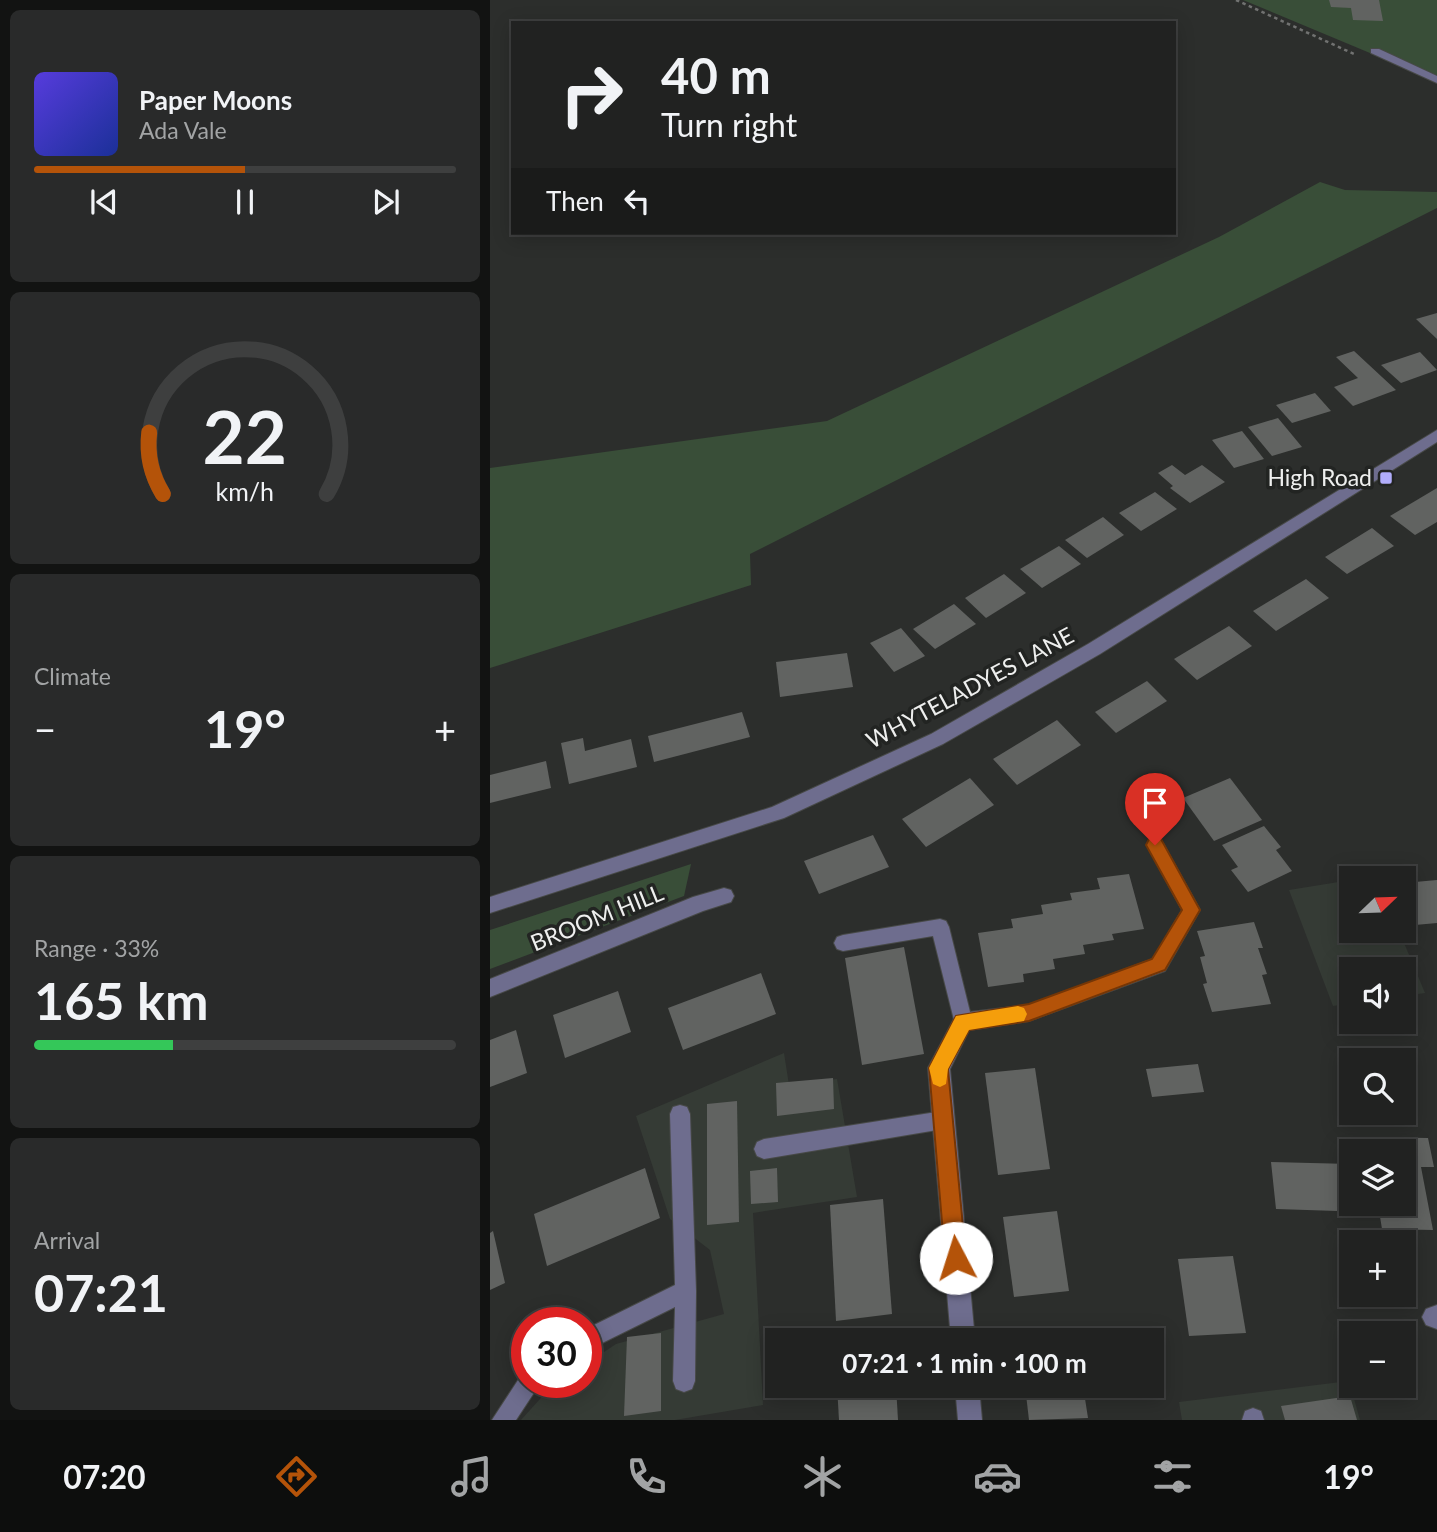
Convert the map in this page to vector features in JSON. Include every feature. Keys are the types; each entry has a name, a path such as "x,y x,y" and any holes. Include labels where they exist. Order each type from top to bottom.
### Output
{"street":[{"name":"WHYTELADYES LANE","path":"490,905 778,813 937,738 1094,649 1437,435"},
{"name":"BROOM HILL","path":"490,988 700,903 724,896"},
{"path":"962,1328 939,1068 963,1022"},
{"path":"968,1398 970,1420"}],"lane":[{"path":"1375,51 1437,80"},
{"path":"843,943 940,927 963,1022 1029,1013 1159,964 1191,910 1155,845"},
{"path":"680,1114 686,1290 684,1381"},
{"path":"764,1149 943,1120"},
{"path":"602,1332 686,1290"},
{"path":"503,1420 519,1398"}],"path":[{"path":"1236,0 1364,59"}],"shaded area":[{"path":"1339,882 1339,943 1404,943 1410,957 1339,957 1339,1005 1333,1006 1289,890"},
{"path":"1416,972 1425,993 1416,994"},
{"path":"784,1053 789,1085 837,1079 857,1197 753,1213 763,1405 675,1420 521,1420 541,1398 602,1398 602,1353 616,1344 724,1314 710,1250 670,1219 636,1116"},
{"path":"1339,1382 1339,1398 1354,1398 1360,1420 1182,1420 1179,1402"}],"green space":[{"path":"1243,0 1437,0 1437,81"},
{"path":"1320,182 1345,190 1437,192 1437,208 750,554 751,585 490,668 490,468 827,421 1219,237"},
{"path":"691,864 684,896 490,969 490,930"}],"building":[{"path":"1329,0 1379,0 1383,21 1353,20 1351,8 1331,7"},
{"path":"1437,313 1437,339 1416,319"},
{"path":"1354,351 1396,390 1353,406 1334,387 1358,378 1336,357"},
{"path":"1420,352 1437,370 1401,383 1381,365"},
{"path":"1315,393 1331,411 1292,423 1276,405"},
{"path":"1278,418 1302,447 1272,456 1248,427"},
{"path":"1242,431 1264,459 1234,468 1212,440"},
{"path":"1172,465 1185,475 1202,465 1225,482 1190,503 1170,488 1173,486 1158,473"},
{"path":"1437,488 1437,522 1415,535 1390,516"},
{"path":"1155,492 1177,509 1141,531 1119,513"},
{"path":"1103,517 1124,535 1087,558 1065,540"},
{"path":"1372,528 1394,546 1347,574 1325,557"},
{"path":"1059,546 1081,564 1042,588 1020,569"},
{"path":"1004,574 1026,593 986,618 965,598"},
{"path":"1306,579 1329,598 1276,631 1253,611"},
{"path":"954,604 976,624 935,649 913,629"},
{"path":"1229,626 1252,646 1197,680 1174,659"},
{"path":"901,628 925,656 894,672 870,643"},
{"path":"847,653 853,687 780,697 776,662"},
{"path":"1147,681 1167,701 1116,733 1095,712"},
{"path":"742,712 750,737 654,762 648,736"},
{"path":"1057,720 1081,745 1017,785 993,759"},
{"path":"583,738 585,751 631,739 637,767 569,784 561,743"},
{"path":"546,761 551,788 490,803 490,775"},
{"path":"970,778 994,805 926,847 902,819"},
{"path":"1230,778 1262,820 1214,841 1183,798"},
{"path":"1264,826 1281,847 1276,850 1292,871 1248,892 1231,870 1238,867 1222,845"},
{"path":"873,835 889,867 819,894 804,861"},
{"path":"1129,874 1144,929 1112,934 1114,940 1083,945 1085,954 1053,959 1055,969 1023,974 1024,982 988,987 978,933 1013,928 1011,919 1043,914 1041,905 1072,900 1070,893 1100,889 1097,878"},
{"path":"1437,880 1437,923 1416,925 1416,882"},
{"path":"1254,922 1263,948 1258,948 1267,974 1262,975 1271,1004 1212,1012 1203,984 1207,983 1200,957 1205,956 1197,931"},
{"path":"904,947 924,1054 862,1065 845,958"},
{"path":"761,973 776,1014 683,1050 668,1008"},
{"path":"618,991 631,1032 565,1058 553,1015"},
{"path":"516,1030 527,1073 490,1087 490,1040"},
{"path":"1198,1064 1204,1092 1152,1097 1146,1069"},
{"path":"1035,1068 1050,1169 998,1175 985,1073"},
{"path":"833,1078 834,1109 777,1116 776,1083"},
{"path":"737,1101 739,1222 707,1225 707,1104"},
{"path":"1428,1138 1434,1167 1421,1167 1433,1230 1382,1229 1380,1216 1416,1216 1416,1139 1367,1139"},
{"path":"1271,1162 1339,1164 1339,1211 1276,1209"},
{"path":"645,1168 660,1218 547,1266 534,1214"},
{"path":"777,1168 778,1202 751,1204 750,1171"},
{"path":"883,1199 892,1314 836,1321 830,1205"},
{"path":"1057,1211 1069,1291 1014,1297 1003,1217"},
{"path":"493,1231 505,1283 490,1290 490,1233"},
{"path":"1233,1256 1246,1333 1189,1336 1178,1259"},
{"path":"661,1333 661,1411 624,1416 627,1337"},
{"path":"838,1398 897,1398 898,1420 839,1420"},
{"path":"1026,1398 1085,1398 1088,1418 1029,1420"},
{"path":"1351,1398 1357,1420 1285,1420 1281,1406"}],"slow traffic":[{"path":"940,1077 939,1068 963,1022 1018,1014"}],"place":[{"name":"High Road","path":"1386,478"}],"route":[{"path":"956,1258 939,1068 963,1022 1029,1013 1159,964 1191,910 1155,845"}]}
